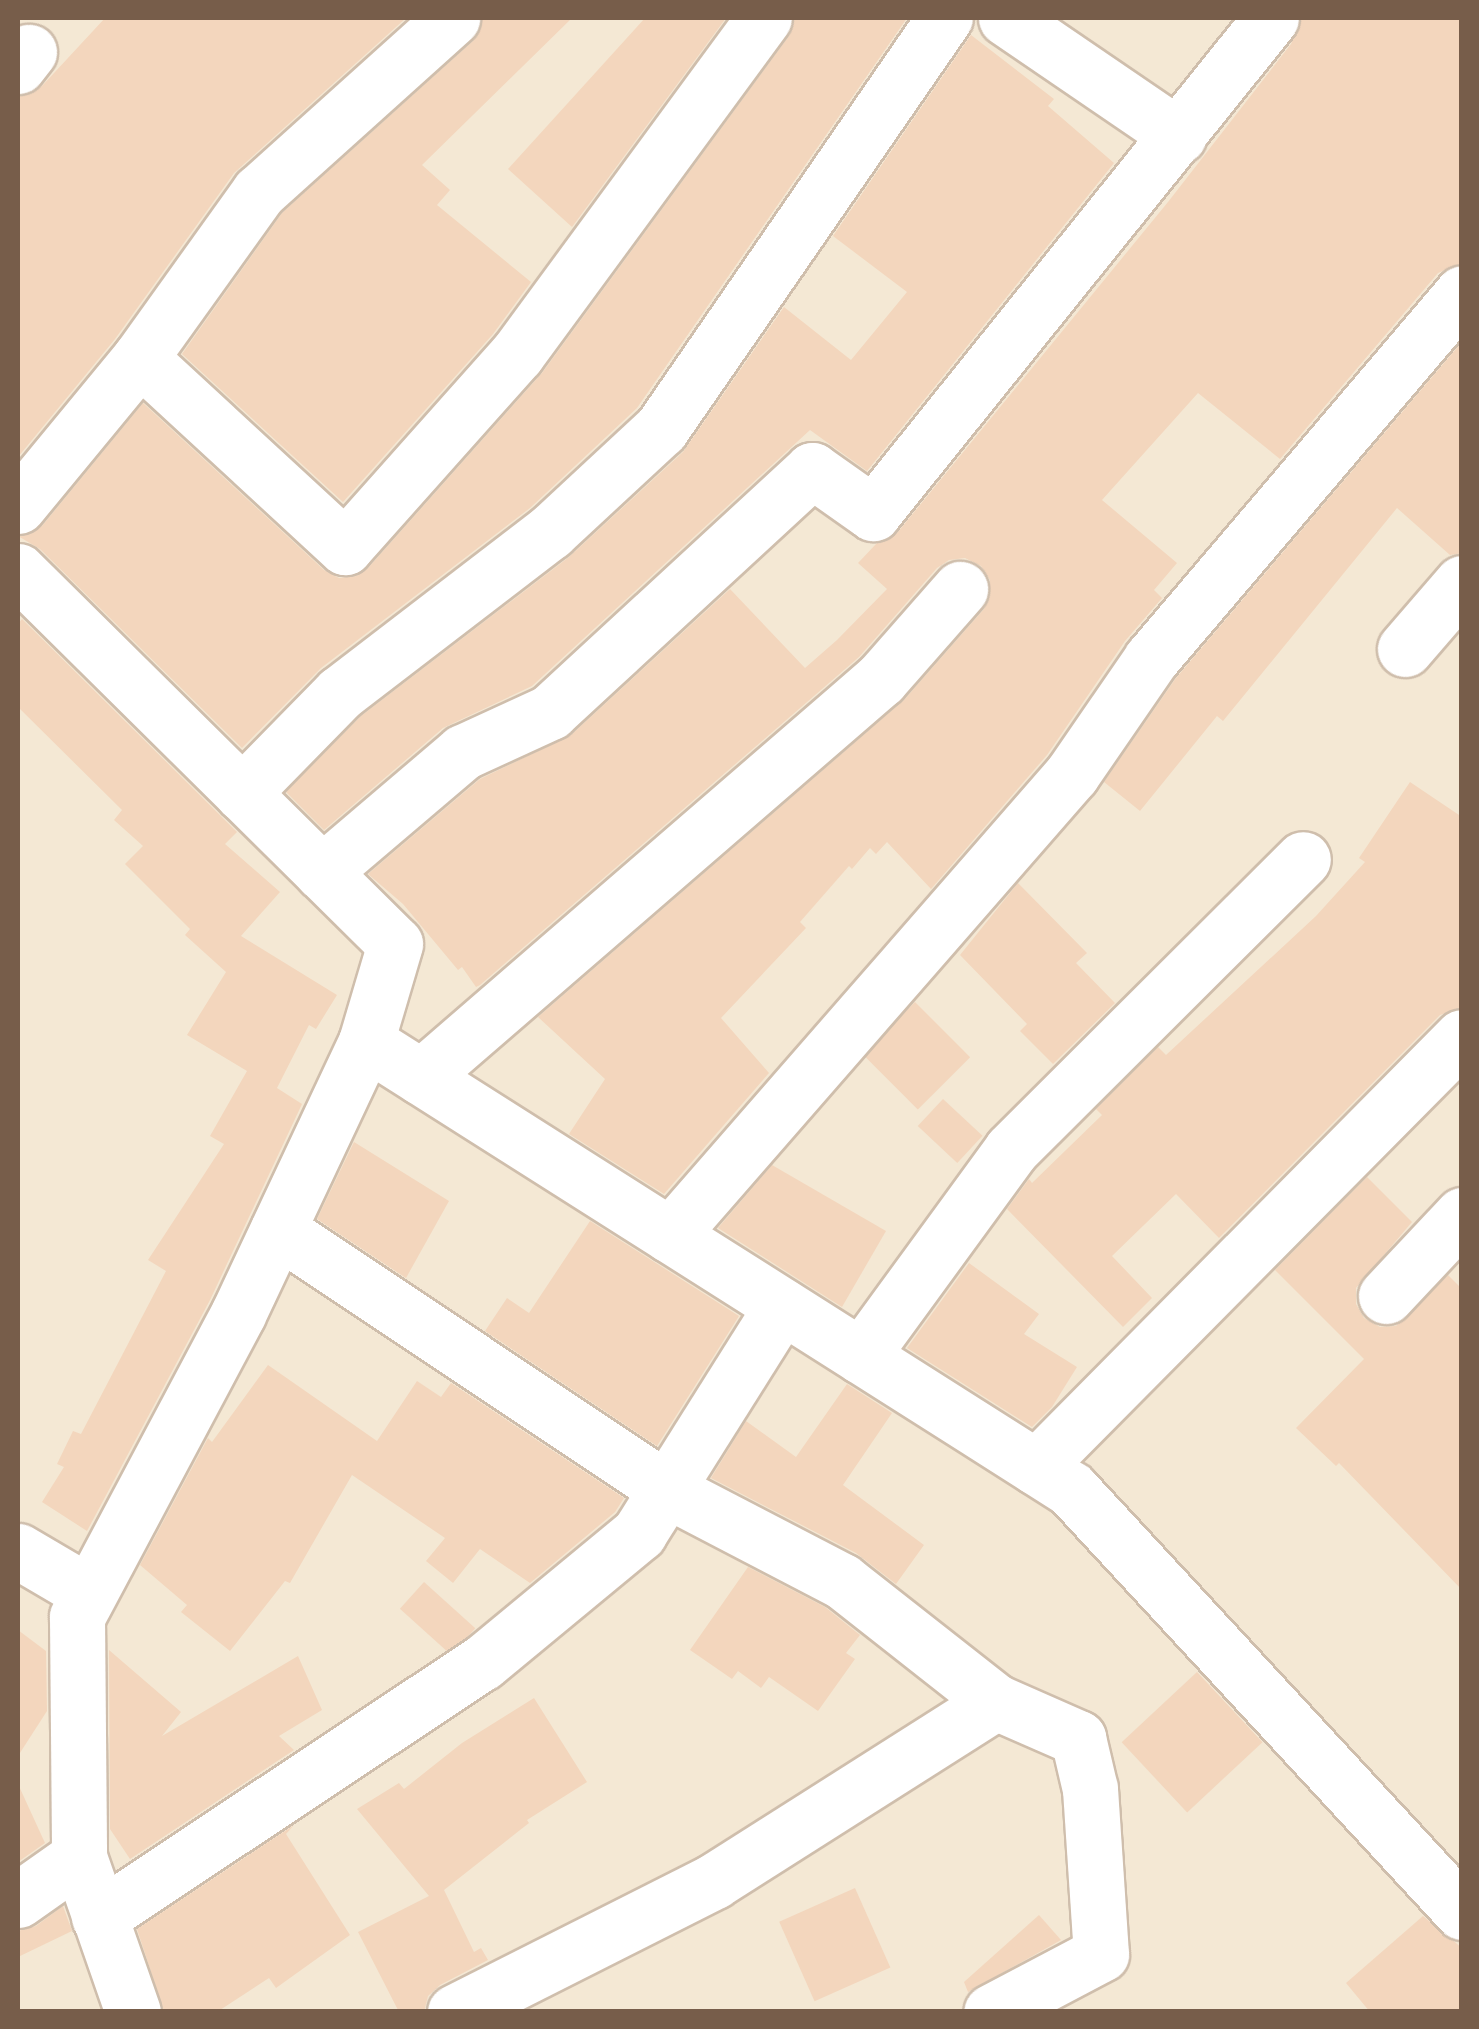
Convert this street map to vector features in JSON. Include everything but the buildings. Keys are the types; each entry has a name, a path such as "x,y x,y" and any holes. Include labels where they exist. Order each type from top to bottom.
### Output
{"street":[{"path":"18,506 140,358 260,192 452,18"},
{"path":"140,358 345,547 517,354 764,18"},
{"path":"242,794 340,694 550,532 661,429 944,18"},
{"path":"1006,18 1179,136"},
{"path":"322,872 463,752 550,712 812,470 873,514 1271,18"},
{"path":"670,1235 1072,774 1151,659 1462,293"},
{"path":"18,572 395,944 366,1042 278,1230 238,1314 76,1617 79,1857 132,2012"},
{"path":"1406,649 1462,583"},
{"path":"421,1077 880,679 960,588"},
{"path":"861,1356 1011,1150 1303,860"},
{"path":"1036,1467 1462,1037"},
{"path":"366,1042 1071,1489 1462,1912"},
{"path":"1386,1296 1462,1215"},
{"path":"278,1230 669,1492 842,1580 996,1702 1078,1738 1090,1789 1101,1954 991,2012"},
{"path":"100,1917 482,1663 639,1533 669,1492 782,1306"},
{"path":"18,1551 88,1592"},
{"path":"456,2012 714,1881 996,1702"},
{"path":"18,1900 79,1857"}],"shaded area":[{"path":"18,18 1461,18 1461,2011 18,2011"}]}
